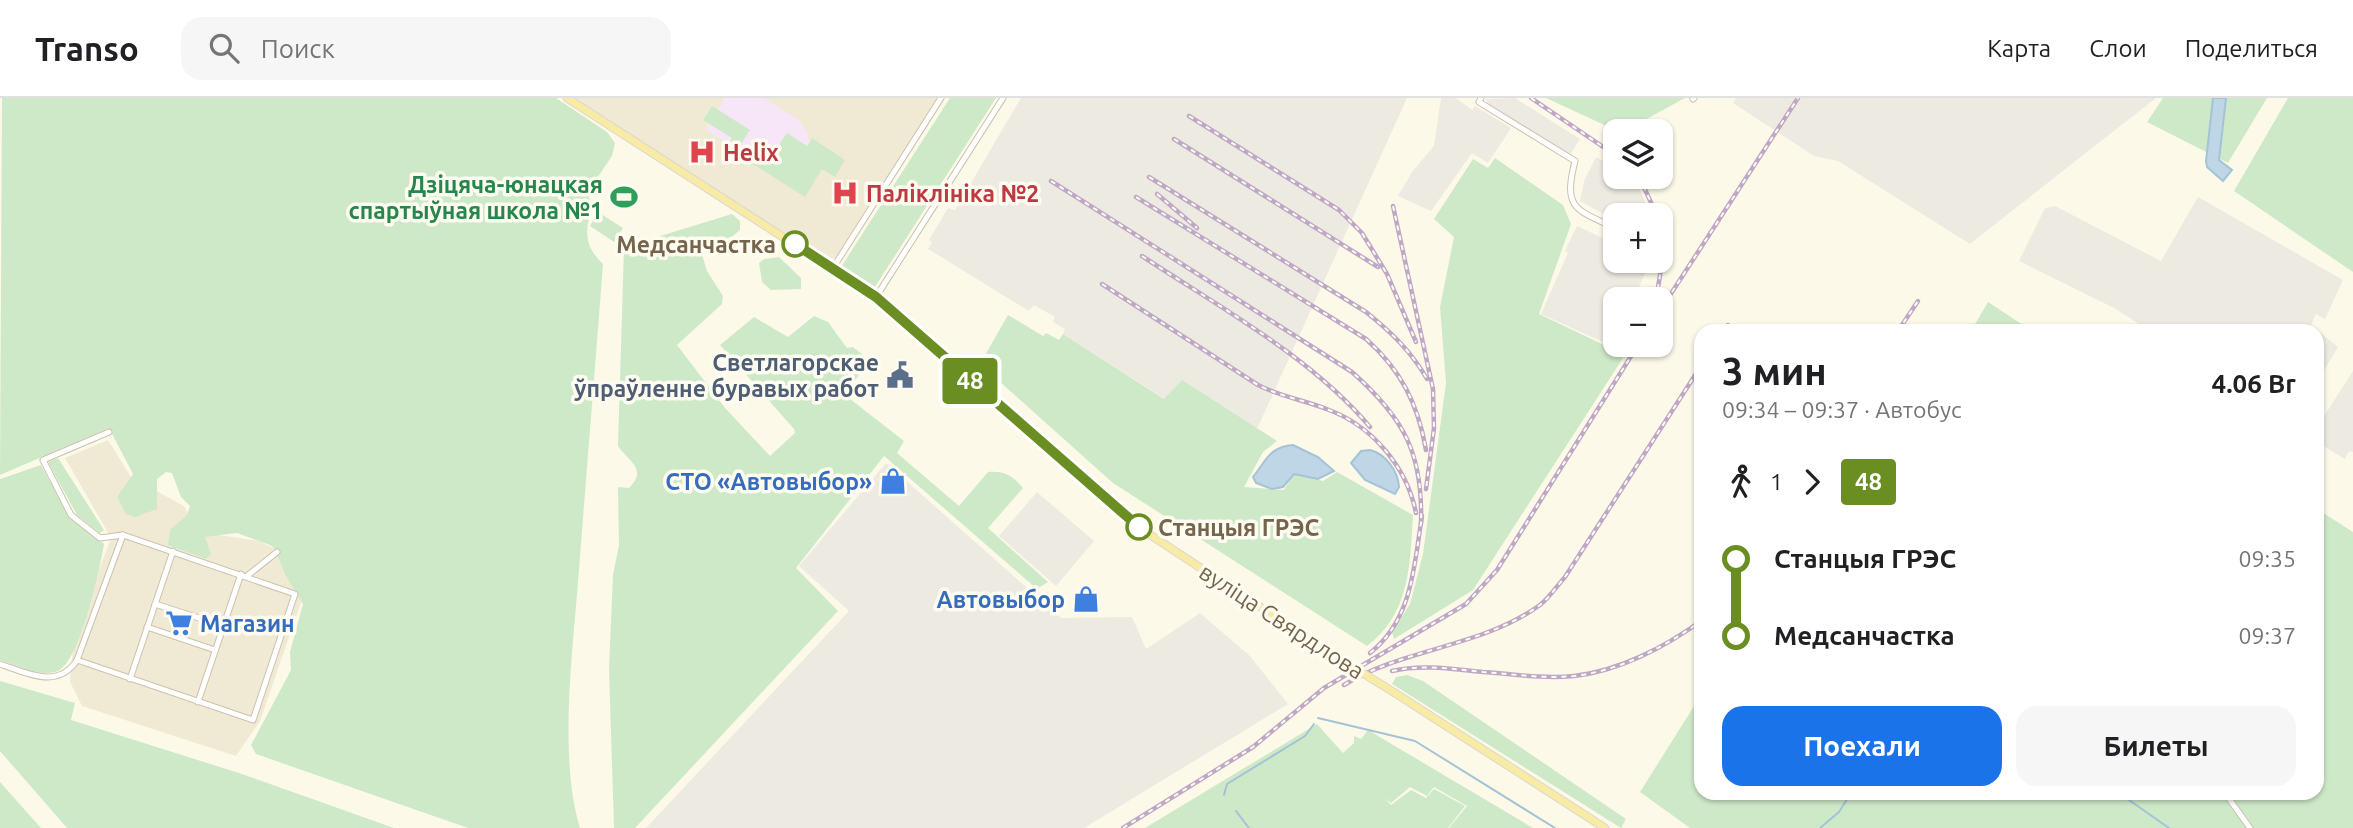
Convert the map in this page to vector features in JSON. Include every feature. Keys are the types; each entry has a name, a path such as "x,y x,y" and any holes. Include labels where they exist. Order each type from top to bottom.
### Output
{"main road":[{"name":"вуліца Свярдлова","path":"567,98 876,297 1124,517 1335,656 1605,828"}],"street":[{"path":"833,268 941,98"},
{"path":"876,297 1003,98"},
{"path":"1481,98 1479,102 1576,162 1569,195 1574,205 1603,221"},
{"path":"77,660 253,720 295,594 123,535 100,538 71,515 43,460 109,432"},
{"path":"0,664 42,678 64,675 77,660 123,535"},
{"path":"130,679 173,551"},
{"path":"198,702 244,575 277,552"},
{"path":"155,604 224,626"},
{"path":"147,627 215,650"},
{"path":"2230,800 2250,828"}],"shaded area":[{"path":"571,98 937,98 836,257 828,262"},
{"path":"725,98 764,98 800,121 809,135 807,138 814,143 782,178 705,129"},
{"path":"1021,98 1407,98 1257,429 1165,399 1063,334 1065,329 1053,322 1055,317 1034,305 1029,311 928,249 932,242 929,240 948,208 955,210"},
{"path":"1441,98 1456,98 1472,110 1475,106 1511,128 1488,163 1472,153 1431,211 1398,196 1412,172 1434,146"},
{"path":"1515,98 1580,139 1570,155 1488,104 1486,99"},
{"path":"1736,98 2156,98 1970,244 1838,161 1814,156 1733,103"},
{"path":"1596,157 1603,161 1603,189 1639,189 1646,203 1603,203 1603,213 1580,201 1584,181"},
{"path":"2198,197 2343,280 2325,319 2316,314 2311,324 2139,324 2114,308 2019,261 2045,208 2055,206 2161,261"},
{"path":"1577,226 1603,238 1603,273 1645,273 1639,287 1603,287 1603,342 1541,314 1568,253 1565,251"},
{"path":"2324,336 2338,347 2324,370"},
{"path":"2353,371 2353,452 2349,451 2345,459 2324,446 2324,416"},
{"path":"108,440 131,477 184,506 198,532 259,541 313,568 260,721 236,756 82,706 70,682 74,635 111,538 65,458"},
{"path":"886,463 1061,618 1132,617 1146,649 1200,613 1250,656 1288,704 1084,828 646,828 849,611 799,566"},
{"path":"1037,492 1094,541 1056,586 999,536"}],"green space":[{"path":"2,98 556,98 607,132 615,143 612,156 587,193 593,206 587,237 592,251 603,264 569,707 570,771 580,828 468,828 256,754 251,745 291,670 290,652 303,604 285,574 275,549 237,533 205,537 211,554 206,559 168,545 170,530 187,515 190,506 181,497 172,473 166,472 157,479 157,509 135,517 126,514 117,497 133,474 109,428 0,475"},
{"path":"950,98 996,98 873,290 841,267"},
{"path":"1546,98 1685,98 1646,119 1603,119 1603,124"},
{"path":"2163,98 2267,98 2228,163 2147,122"},
{"path":"2288,98 2353,98 2353,272 2234,191"},
{"path":"712,106 750,130 739,147 766,164 787,133 807,146 812,138 845,160 835,177 822,169 805,197 726,147 732,138 703,120"},
{"path":"1495,158 1563,205 1571,224 1539,314 1603,345 1603,357 1624,357 1473,590 1394,639 1392,632 1410,604 1423,554 1446,383 1440,307 1454,237 1434,219 1473,159 1488,168"},
{"path":"598,212 623,228 614,242 590,226"},
{"path":"732,214 740,221 740,230 733,236 706,247 702,255 707,271 723,296 722,304 677,345 725,408 770,456 795,433 794,429 720,345 754,317 788,337 814,316 828,322 847,348 853,347 869,360 845,395 904,441 897,453 959,506 988,472 1007,475 1023,488 988,528 1048,582 1037,589 884,456 796,568 838,611 635,828 614,828 609,669 613,575 619,545 618,487 629,488 637,476 635,466 618,446 624,247"},
{"path":"779,257 801,278 801,289 771,290 762,282 759,263 764,259"},
{"path":"1988,302 2021,324 1975,324"},
{"path":"1008,315 1043,336 1046,333 1059,340 1063,334 1164,399 1182,380 1277,441 1263,452 1244,487 1284,490 1294,473 1323,481 1337,472 1413,515 1405,587 1400,604 1381,633 1367,646 1113,483 980,364"},
{"path":"58,458 104,530 100,533 77,515 48,462"},
{"path":"41,465 69,517 104,544 81,633 66,664 51,673 21,668 0,660 0,479"},
{"path":"2324,513 2353,532 2353,828 1690,828 1640,792 1694,706 1694,800 2324,800"},
{"path":"1407,675 1423,681 1626,819 1621,828 1392,684 1396,677"},
{"path":"0,681 75,703 71,720 239,773 394,828 67,828 0,751"},
{"path":"1317,724 1343,753 1354,743 1354,736 1361,739 1368,730 1533,828 1449,828 1467,806 1434,787 1427,796 1410,787 1391,803 1385,798 1391,805 1411,790 1426,798 1434,789 1465,806 1448,828 1145,828"},
{"path":"0,782 41,828 0,828"}],"water":[{"path":"2213,98 2226,98 2219,160 2232,170 2223,181 2207,167 2206,161"},
{"path":"1293,445 1318,457 1334,471 1318,479 1294,474 1283,487 1272,489 1256,483 1253,477 1269,456 1278,449"},
{"path":"1370,450 1381,455 1394,469 1399,487 1395,494 1365,480 1351,463 1361,451"}],"waterway":[{"path":"1318,718 1415,741 1555,828"},
{"path":"1224,795 1227,784 1305,736 1314,724"},
{"path":"1820,828 1839,812 1847,800"},
{"path":"2129,800 2169,828"},
{"path":"1236,811 1249,828"}],"railway":[{"path":"1531,98 1603,147"},
{"path":"1673,291 1798,98"},
{"path":"1189,116 1339,210 1362,233 1387,274 1416,342"},
{"path":"1174,139 1378,267"},
{"path":"1149,177 1366,312 1400,342 1427,379"},
{"path":"1051,181 1352,372 1385,406 1407,439 1419,477 1421,524"},
{"path":"1645,189 1651,203"},
{"path":"1157,194 1197,228"},
{"path":"1136,197 1366,339 1389,363 1406,389 1423,433 1426,450"},
{"path":"1393,206 1433,389 1434,428 1426,489"},
{"path":"1142,256 1292,355 1346,401 1370,427"},
{"path":"1658,287 1660,273"},
{"path":"1102,284 1258,385 1329,410 1359,426 1373,437 1396,464 1405,480 1416,513"},
{"path":"1903,324 1918,301"},
{"path":"1123,828 1253,747 1324,688 1466,604 1497,570 1630,357"},
{"path":"1344,685 1392,663 1493,630 1540,605 1565,577 1694,377"},
{"path":"1370,653 1384,639 1403,608 1413,572 1422,516"},
{"path":"1392,671 1438,668 1528,676 1574,676 1608,669 1641,656 1694,626"}],"bus line":[{"name":"48","path":"795,244 876,297 1124,517 1139,527"}],"place":[{"name":"Helix","path":"702,152"},
{"name":"Паліклініка №2","path":"845,193"},
{"name":"Дзіцяча-юнацкая спартыўная школа №1","path":"624,197"},
{"name":"Медсанчастка","path":"795,244"},
{"name":"Светлагорскае ўпраўленне буравых работ","path":"900,375"},
{"name":"СТО «Автовыбор»","path":"893,481"},
{"name":"Станцыя ГРЭС","path":"1139,527"},
{"name":"Автовыбор","path":"1086,599"},
{"name":"Магазин","path":"179,623"}]}
